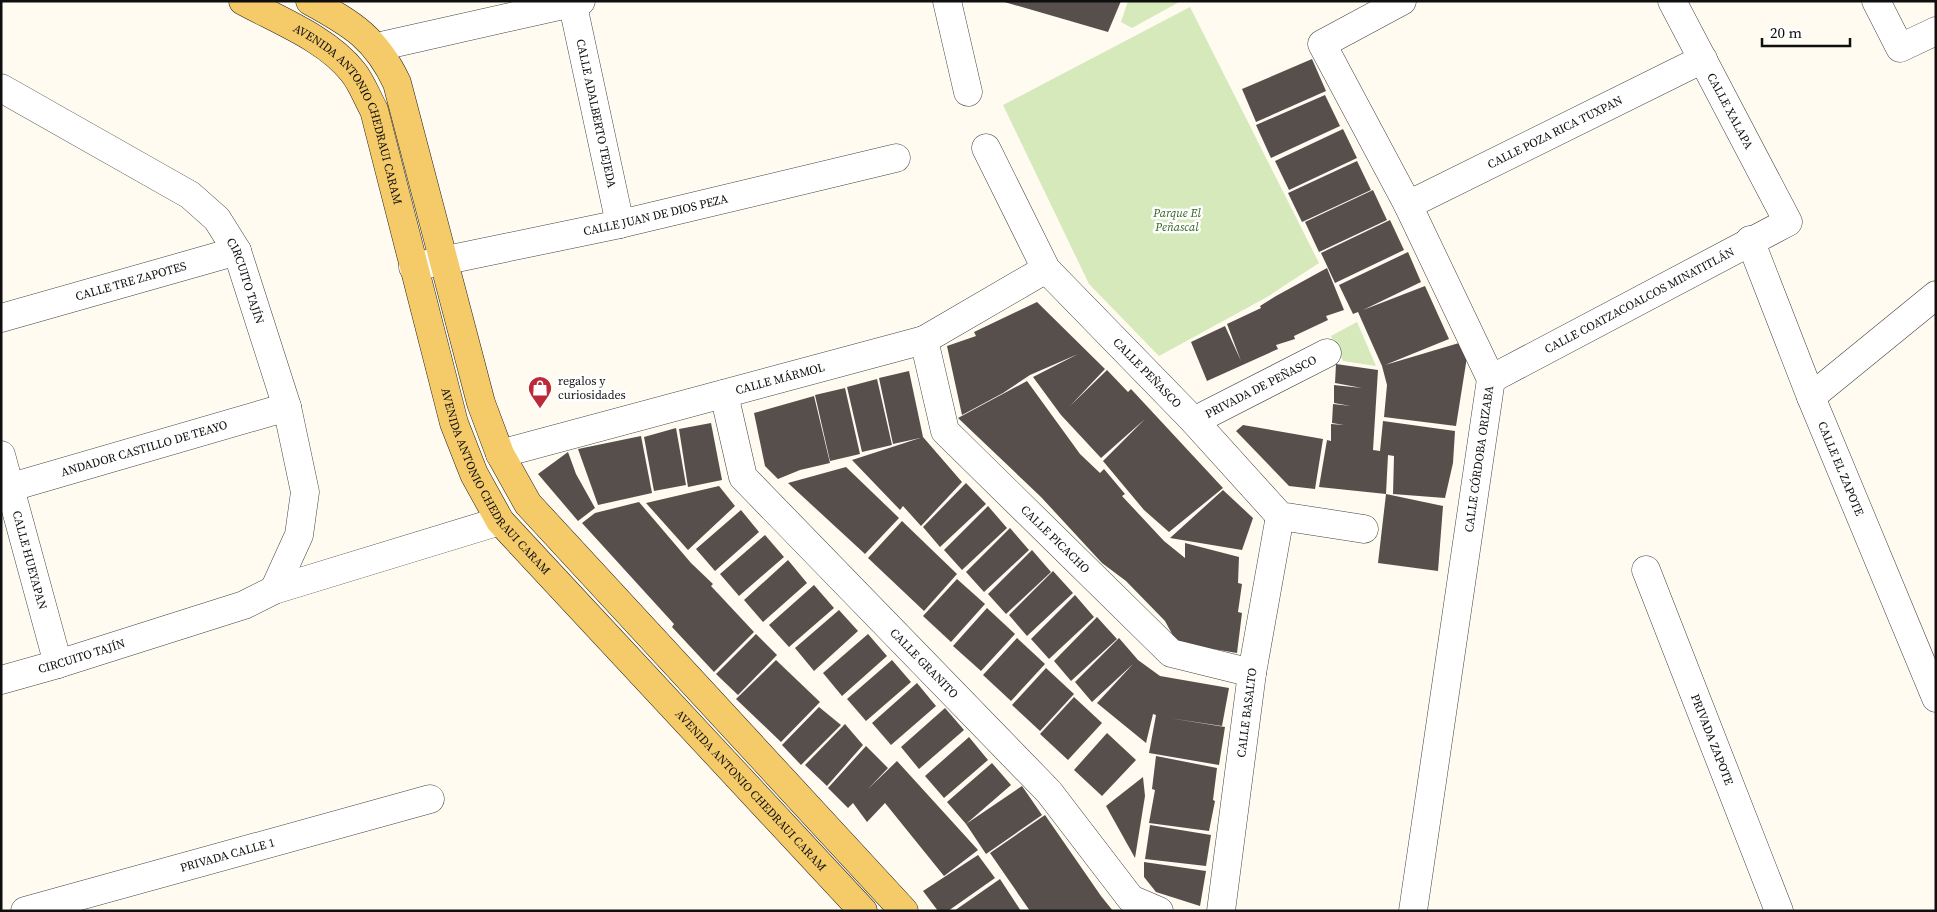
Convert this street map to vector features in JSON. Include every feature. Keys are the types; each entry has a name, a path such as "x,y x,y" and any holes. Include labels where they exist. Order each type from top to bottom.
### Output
{"main road":[{"name":"AVENIDA ANTONIO CHEDRAUI CARAM","path":"244,1 340,57 354,73 374,110 454,423 474,474 500,521 863,911"},
{"name":"AVENIDA ANTONIO CHEDRAUI CARAM","path":"310,1 348,22 377,47 397,83 481,403 500,454 528,504 898,903"}],"street":[{"path":"947,1 968,92"},
{"name":"CALLE CÓRDOBA ORIZABA","path":"1402,1 1322,44 1408,205 1491,379 1413,911"},
{"name":"CALLE XALAPA","path":"1672,1 1788,222"},
{"path":"1876,1 1900,48 1936,31"},
{"path":"377,47 575,2"},
{"name":"CALLE ADALBERTO TEJEDA","path":"575,2 620,224"},
{"name":"CALLE POZA RICA TUXPAN","path":"1408,205 1703,59"},
{"name":"CIRCUITO TAJÍN","path":"1,88 190,195 217,219 236,251 287,407 305,492 299,535 274,590"},
{"name":"CALLE PEÑASCO","path":"986,148 1046,269 1194,421 1280,516"},
{"name":"CALLE JUAN DE DIOS PEZA","path":"413,267 620,224 896,158"},
{"name":"CALLE COATZACOALCOS MINATITLÁN","path":"1491,379 1750,240 1788,222"},
{"name":"CALLE EL ZAPOTE","path":"1750,240 1811,397 1936,698"},
{"name":"CALLE TRE ZAPOTES","path":"13,315 236,251"},
{"name":"CALLE MÁRMOL","path":"500,454 924,340 1046,269"},
{"path":"1811,397 1936,295"},
{"path":"1,298 13,315"},
{"name":"CALLE PICACHO","path":"924,340 945,430 1171,653 1252,673"},
{"name":"PRIVADA DE PEÑASCO","path":"1194,421 1327,353"},
{"name":"CALLE GRANITO","path":"724,394 743,477 1048,792 1131,899 1159,911"},
{"name":"ANDADOR CASTILLO DE TEAYO","path":"6,489 287,407"},
{"name":"CALLE HUEYAPAN","path":"1,455 6,489 58,664"},
{"path":"1280,516 1364,529"},
{"name":"CALLE BASALTO","path":"1221,911 1252,673 1280,516"},
{"name":"CIRCUITO TAJÍN","path":"1,680 58,664 244,605 274,590 500,521"},
{"name":"PRIVADA ZAPOTE","path":"1646,570 1779,911"},
{"name":"PRIVADA CALLE 1","path":"25,911 430,799"},
{"path":"868,911 898,903"}],"green space":[{"path":"1128,1 1181,1 1132,28 1121,22"},
{"name":"Parque El Peñascal","path":"1190,7 1319,263 1267,297 1159,356 1089,284 1003,105"},
{"path":"1357,322 1376,366 1343,361 1331,336"}],"building":[{"path":"1001,1 1121,1 1108,32"},
{"path":"1312,59 1326,91 1256,122 1242,89"},
{"path":"1325,95 1340,126 1271,158 1256,125"},
{"path":"1343,129 1357,158 1289,190 1275,161"},
{"path":"1357,161 1371,190 1302,222 1288,193"},
{"path":"1373,190 1387,220 1319,252 1305,222"},
{"path":"1390,220 1404,250 1335,283 1321,253"},
{"path":"1408,252 1421,282 1363,310 1425,286 1449,339 1385,365 1459,343 1467,357 1456,426 1384,417 1387,385 1382,366 1358,312 1353,314 1339,285"},
{"path":"1327,268 1344,310 1326,316 1328,320 1294,336 1295,339 1276,345 1278,349 1207,381 1191,342 1225,326 1241,361 1227,324 1261,308 1260,306 1276,296"},
{"path":"1037,302 1105,369 1070,406 1107,370 1128,392 1131,389 1223,488 1169,532 1144,510 1103,461 1145,419 1101,458 1061,415 1033,377 1078,354 1030,375 1003,393 962,415 947,346 976,336 974,332"},
{"path":"1336,364 1378,370 1373,450 1380,451 1383,421 1455,431 1453,463 1445,498 1393,494 1394,456 1388,455 1386,494 1319,487 1327,440 1331,441 1331,424 1344,425 1332,423 1333,404 1351,406 1334,403 1334,385 1362,388 1335,383"},
{"path":"909,371 923,437 962,482 921,526 903,506 900,510 852,460 920,438 893,444 879,378"},
{"path":"877,379 892,445 862,452 847,387"},
{"path":"1027,381 1080,454 1100,473 1104,469 1125,494 1122,496 1164,541 1185,558 1185,543 1239,557 1238,583 1242,584 1238,612 1242,613 1237,653 1177,643 1165,621 1126,581 1102,563 1041,497 958,418"},
{"path":"845,388 860,454 830,461 815,395"},
{"path":"814,396 830,463 800,470 778,479 765,466 754,413"},
{"path":"711,423 722,480 688,487 679,429"},
{"path":"1243,425 1323,439 1315,489 1289,486 1236,431"},
{"path":"676,428 686,485 654,491 644,437"},
{"path":"641,436 652,493 598,505 578,449"},
{"path":"568,452 576,474 595,508 578,521 538,474"},
{"path":"846,467 899,518 865,554 788,483"},
{"path":"966,483 986,504 940,547 923,527"},
{"path":"719,486 735,506 688,550 646,503"},
{"path":"1223,490 1253,518 1242,550 1170,538"},
{"path":"1386,494 1443,506 1438,571 1378,563"},
{"path":"639,502 691,563 713,584 711,586 754,632 714,672 672,627 674,624 582,523 595,513"},
{"path":"988,506 1007,528 962,570 944,550"},
{"path":"741,510 759,532 715,571 696,549"},
{"path":"902,521 957,574 924,611 868,558"},
{"path":"1010,528 1029,550 984,592 966,572"},
{"path":"765,535 784,557 739,596 720,574"},
{"path":"1032,550 1051,572 1006,614 988,594"},
{"path":"788,560 807,583 763,622 744,600"},
{"path":"1053,571 1073,593 1027,636 1009,615"},
{"path":"957,579 985,604 951,642 923,616"},
{"path":"814,585 834,608 789,647 769,625"},
{"path":"1075,595 1094,617 1049,659 1031,639"},
{"path":"987,608 1015,634 981,671 953,646"},
{"path":"839,610 858,631 814,671 795,648"},
{"path":"1097,617 1117,639 1071,681 1054,661"},
{"path":"756,634 777,655 738,695 716,674"},
{"path":"868,634 887,656 842,696 823,673"},
{"path":"1017,638 1045,664 1011,701 983,675"},
{"path":"1119,638 1138,660 1160,676 1229,688 1222,726 1169,718 1225,727 1219,765 1149,753 1156,715 1153,714 1146,743 1097,703 1133,664 1092,702 1075,682"},
{"path":"776,660 820,702 781,742 736,699"},
{"path":"892,660 911,682 866,721 847,699"},
{"path":"1046,668 1074,694 1040,731 1012,705"},
{"path":"917,683 936,706 891,745 872,723"},
{"path":"1074,697 1102,723 1068,760 1040,734"},
{"path":"819,707 841,725 801,765 782,745"},
{"path":"945,708 964,730 919,769 901,747"},
{"path":"845,724 863,745 827,786 805,765"},
{"path":"1107,733 1136,760 1102,796 1074,770"},
{"path":"969,737 988,760 944,798 925,776"},
{"path":"866,746 888,768 868,789 897,761 978,850 944,876 885,803 867,822 853,803 848,808 828,788"},
{"path":"1156,756 1217,768 1213,800 1215,801 1209,831 1149,823 1155,790 1152,789"},
{"path":"992,763 1011,785 966,824 947,802"},
{"path":"1143,777 1145,796 1135,858 1106,806"},
{"path":"1022,786 1042,815 986,854 966,824"},
{"path":"1045,815 1113,911 1030,911 990,853"},
{"path":"1150,825 1211,835 1206,866 1145,859"},
{"path":"978,855 995,878 948,911 938,911 923,891"},
{"path":"1144,862 1206,871 1200,906 1156,892 1144,877"},
{"path":"1000,879 1021,911 954,911"}],"place":[{"name":"regalos y curiosidades","path":"540,409"}]}
